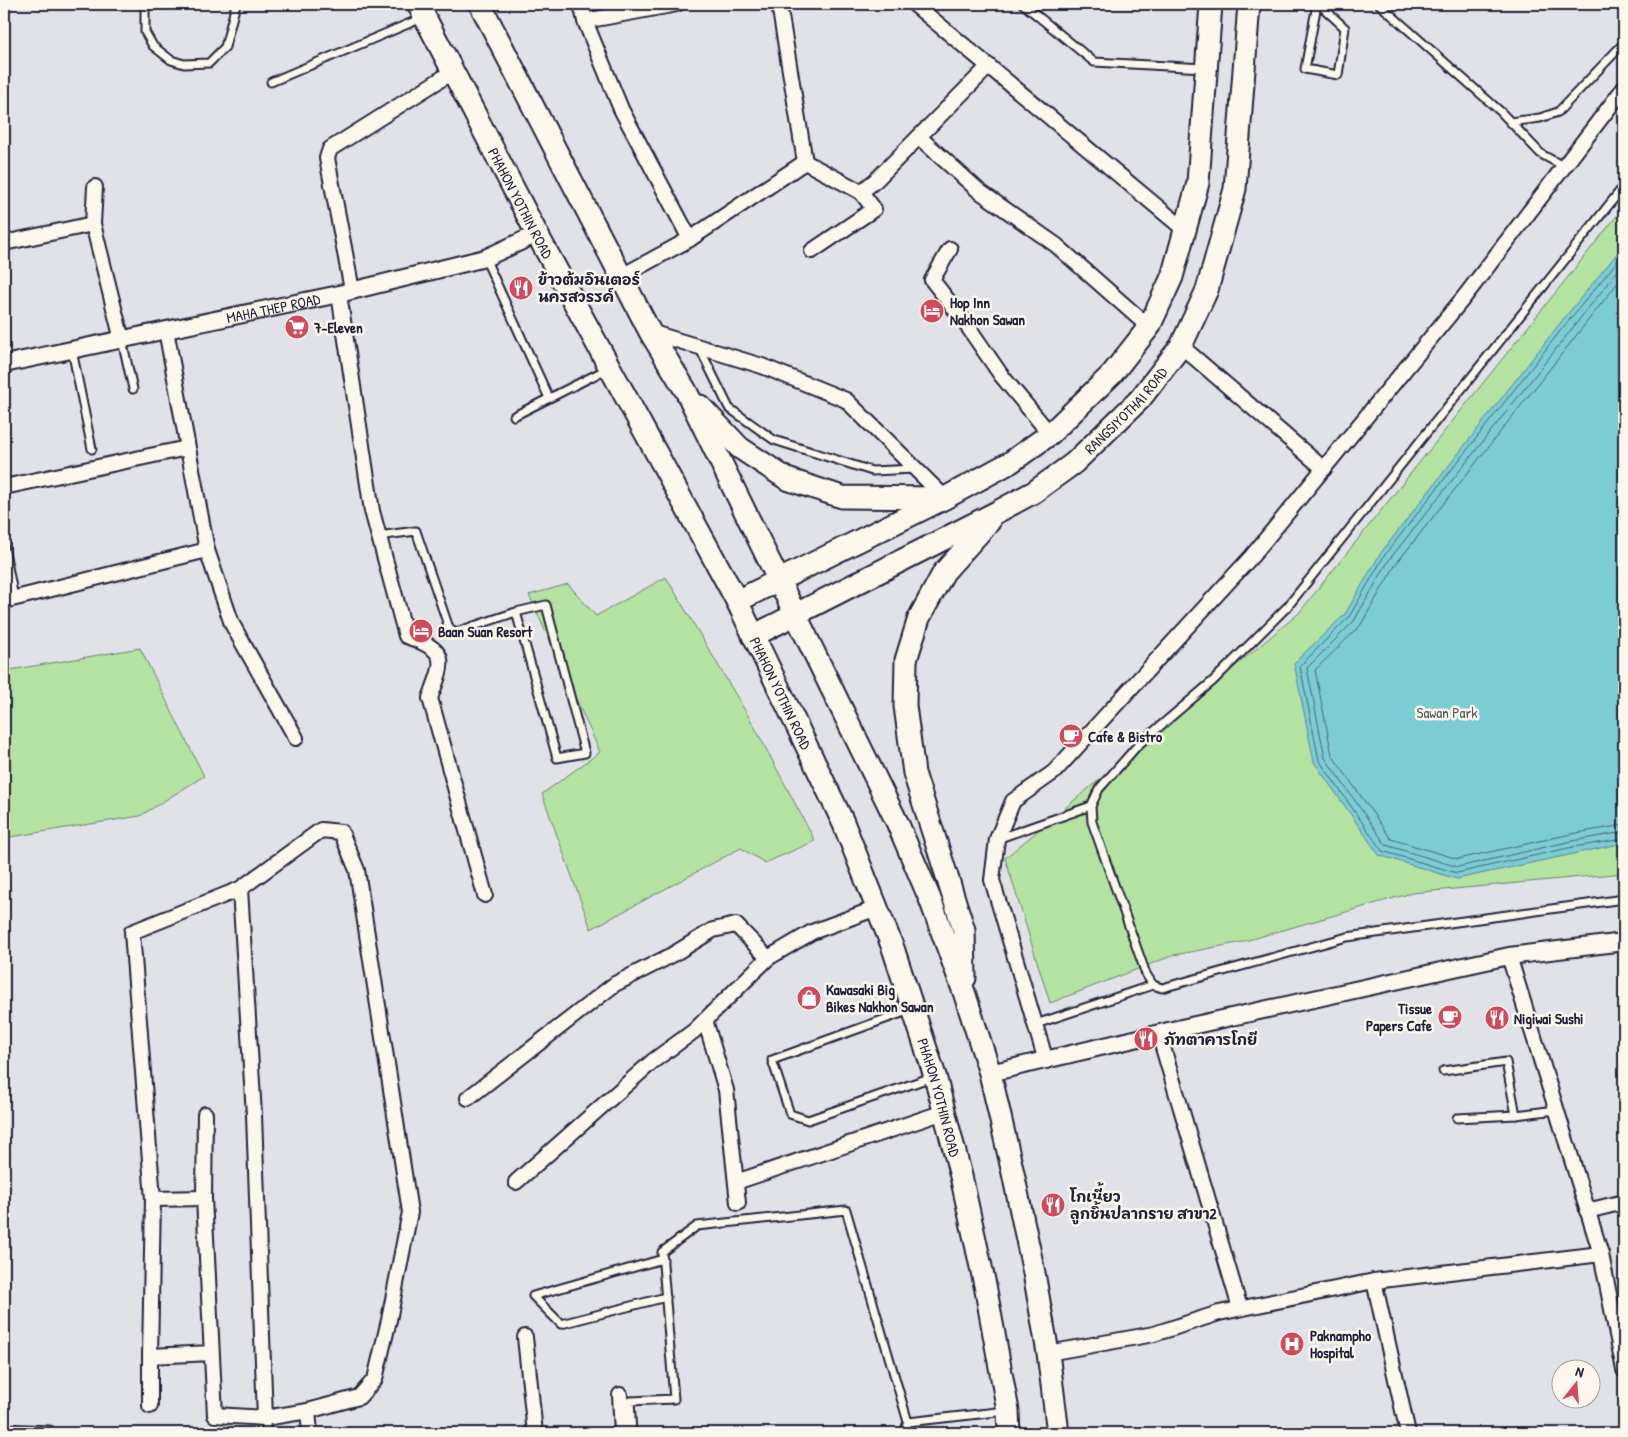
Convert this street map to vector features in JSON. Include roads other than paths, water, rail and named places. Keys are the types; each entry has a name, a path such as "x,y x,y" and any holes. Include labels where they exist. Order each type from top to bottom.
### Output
{"main road":[{"path":"480,4 650,332 686,391 897,822 930,899 965,995 990,1073 1029,1246 1048,1353 1058,1433"},
{"path":"737,601 945,498 1011,462 1050,434 1112,374 1149,327 1172,277 1198,183 1211,4"},
{"name":"RANGSIYOTHAI ROAD","path":"753,636 1034,492 1074,463 1140,399 1181,346 1207,290 1235,189 1249,4"},
{"name":"PHAHON YOTHIN ROAD","path":"422,10 537,234 737,601 843,822 877,908 935,1076 962,1176 979,1258 1008,1411 1009,1433"},
{"path":"686,391 740,448 787,480 842,497 945,498"},
{"path":"965,995 964,930 914,773 904,706 906,660 919,618 944,572 997,512"}],"street":[{"path":"581,4 585,21 621,109 690,239"},
{"path":"585,21 676,4"},
{"path":"779,4 805,162"},
{"path":"914,4 1185,230"},
{"path":"861,192 989,66"},
{"path":"454,71 330,149 328,158 372,511 406,636 427,644 438,652 442,666 430,698 485,895"},
{"path":"1046,1061 992,880 997,839 1013,800 1054,772 1252,556 1465,296 1624,88"},
{"path":"919,137 979,191 1056,245 1149,327"},
{"path":"622,276 690,239 805,162"},
{"path":"805,162 861,192 874,209 812,251"},
{"path":"95,187 93,224 122,340"},
{"path":"4,243 93,224"},
{"name":"MAHA THEP ROAD","path":"4,364 346,292 485,258 537,234"},
{"path":"950,249 932,280 964,321 1001,375 1050,434"},
{"path":"166,330 207,550 232,624 296,738"},
{"path":"650,332 762,366 846,400 945,498"},
{"path":"1181,346 1324,469"},
{"path":"4,487 187,448"},
{"path":"9,600 207,550"},
{"path":"150,1406 153,1199 132,932 240,889 310,836 321,830 341,832 357,870 410,1212 389,1320 374,1379 359,1397 308,1411 265,1418 216,1415 211,1353 204,1198 205,1114"},
{"path":"240,889 254,1115 265,1418"},
{"path":"516,1182 652,1062 705,1020 768,958 812,932 877,908"},
{"path":"468,1098 614,984 672,955 713,930 736,925 768,958"},
{"path":"990,1073 1509,956 1624,942"},
{"path":"1509,956 1601,1254 1624,1370"},
{"path":"705,1020 726,1090 738,1203"},
{"path":"1159,1034 1240,1308"},
{"path":"736,1182 944,1112"},
{"path":"153,1199 204,1198"},
{"path":"1587,1211 1624,1202"},
{"path":"1048,1353 1154,1334 1240,1308 1374,1281 1601,1254"},
{"path":"1374,1281 1408,1433"},
{"path":"526,1337 535,1433"},
{"path":"150,1356 211,1353"},
{"path":"620,1394 622,1433"},
{"path":"308,1411 310,1433"}],"lane":[{"path":"144,4 145,32 153,46 171,60 184,64 209,63 225,47 236,4"},
{"path":"1023,4 1094,62 1206,69"},
{"path":"1318,4 1345,28 1338,75 1304,69 1318,4"},
{"path":"1379,4 1510,122 1541,154 1563,166"},
{"path":"270,82 422,10"},
{"path":"1510,122 1540,118 1558,112 1624,43"},
{"path":"1153,985 1146,974 1092,822 1091,806 1100,789 1138,745 1213,681 1288,606 1624,186"},
{"path":"485,258 549,398"},
{"path":"122,340 133,389"},
{"path":"699,347 729,408 774,440 872,471 915,469"},
{"path":"72,350 92,449"},
{"path":"514,416 610,368"},
{"path":"378,536 416,531 448,625 453,633 516,612 546,605 585,753 557,758 516,612"},
{"path":"4,546 9,600"},
{"path":"997,839 1091,806"},
{"path":"1036,1024 1153,985 1162,988 1348,937 1624,899"},
{"path":"913,1009 772,1060 790,1114 808,1120 935,1076"},
{"path":"1443,1071 1506,1062 1516,1115"},
{"path":"1457,1118 1516,1115 1556,1110"},
{"path":"632,1433 630,1401 674,1399 662,1252 697,1226 846,1210 908,1422 904,1433"},
{"path":"663,1259 533,1296 561,1324 666,1297"},
{"path":"908,1422 1008,1411"},
{"path":"265,1418 267,1433"},
{"path":"4,1428 50,1430 50,1433"}],"water":[{"path":"1624,245 1624,843 1457,879 1379,855 1314,762 1294,663 1345,614 1380,554 1557,327"}],"place":[{"name":"ข้าวต้มอินเตอร์ นครสวรรค์","path":"521,288"},
{"name":"Hop Inn Nakhon Sawan","path":"932,311"},
{"name":"7-Eleven","path":"297,327"},
{"name":"Baan Suan Resort","path":"421,631"},
{"name":"Cafe & Bistro","path":"1071,736"},
{"name":"Kawasaki Big Bikes Nakhon Sawan","path":"809,998"},
{"name":"Tissue Papers Cafe","path":"1450,1017"},
{"name":"Nigiwai Sushi","path":"1497,1018"},
{"name":"ภัทตาคารโกยี","path":"1146,1039"},
{"name":"โกเนี้ยว ลูกชิ้นปลากราย สาขา2","path":"1053,1205"},
{"name":"Paknampho Hospital","path":"1292,1344"}],"park label":[{"name":"Sawan Park","path":"1447,712"}]}
